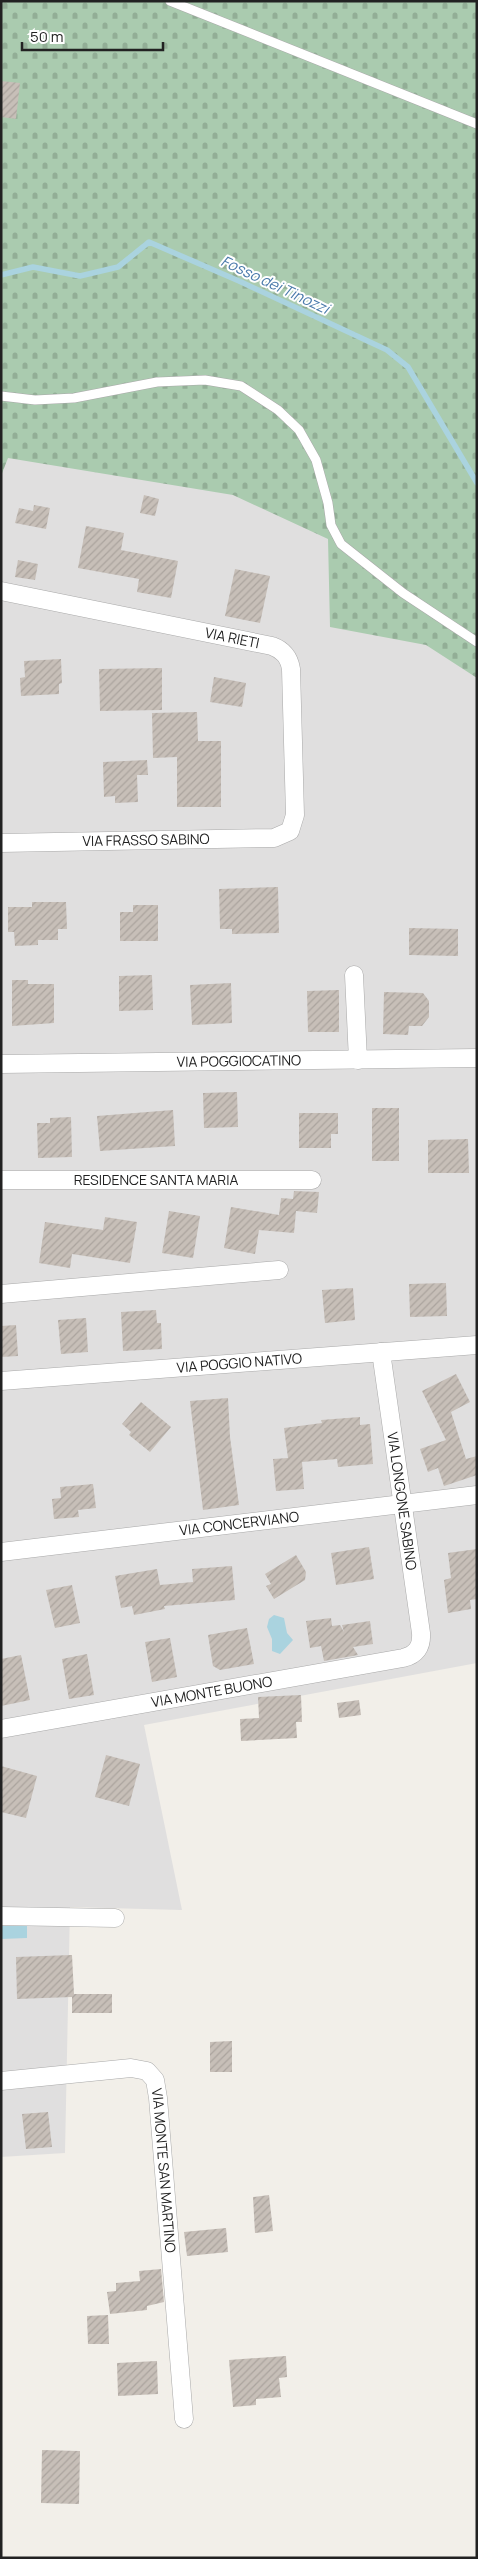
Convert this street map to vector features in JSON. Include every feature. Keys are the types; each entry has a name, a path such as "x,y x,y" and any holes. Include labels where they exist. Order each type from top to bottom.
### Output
{"street":[{"name":"VIA RIETI","path":"1,591 272,646 286,654 291,669 295,815 290,831"},
{"name":"VIA FRASSO SABINO","path":"1,843 268,838 280,836 290,831"},
{"path":"354,975 358,1060"},
{"name":"VIA POGGIOCATINO","path":"1,1064 477,1058"},
{"name":"RESIDENCE SANTA MARIA","path":"1,1180 312,1180"},
{"path":"1,1294 279,1270"},
{"name":"VIA POGGIO NATIVO","path":"1,1381 477,1345"},
{"name":"VIA LONGONE SABINO","path":"381,1352 421,1633 419,1648"},
{"name":"VIA CONCERVIANO","path":"1,1552 477,1495"},
{"name":"VIA MONTE BUONO","path":"1,1729 403,1658 419,1648"},
{"path":"1,1916 116,1918"},
{"name":"VIA MONTE SAN MARTINO","path":"1,2081 131,2068 147,2071 154,2080 158,2098 184,2419"}],"lane":[{"path":"170,1 477,124"},
{"path":"1,396 35,400 74,398 156,382 205,380 241,386 278,410 299,430 316,460 328,503 331,525 341,544 402,593 477,642"}],"shaded area":[{"path":"1,1 477,1 477,1663 144,1725 182,1910 70,1907 65,2153 1,2157"}],"green space":[{"path":"1,1 477,1 477,678 426,645 330,627 328,539 233,495 8,458 1,476"}],"water":[{"path":"274,1615 284,1618 287,1633 293,1640 280,1654 272,1651 272,1639 267,1627 269,1619"},
{"path":"1,1926 27,1926 27,1938 1,1939"}],"building":[{"path":"1,81 20,83 16,119 1,117"},
{"path":"144,495 159,499 155,516 140,513"},
{"path":"34,505 50,508 46,529 15,523 19,508 33,511"},
{"path":"86,526 124,533 121,550 178,561 171,598 137,592 139,579 78,568"},
{"path":"18,560 38,564 35,580 15,577"},
{"path":"235,569 270,576 260,623 225,616"},
{"path":"61,659 62,683 59,684 59,694 21,696 20,678 25,677 24,661"},
{"path":"162,668 162,710 100,711 99,669"},
{"path":"214,677 246,683 242,707 210,702"},
{"path":"197,712 198,741 221,741 221,807 177,807 177,757 153,758 152,713"},
{"path":"147,760 148,775 137,775 138,802 115,803 115,796 104,797 103,762"},
{"path":"278,887 279,933 232,934 232,929 220,929 219,889"},
{"path":"32,902 66,902 67,929 58,929 58,940 38,940 38,945 15,946 14,932 8,932 8,907 32,907"},
{"path":"133,905 158,905 158,941 120,941 120,912 133,912"},
{"path":"409,928 458,929 458,956 409,955"},
{"path":"152,975 153,1010 119,1011 119,976"},
{"path":"12,980 28,980 28,984 54,984 54,1023 12,1026"},
{"path":"231,983 232,1023 192,1025 190,985"},
{"path":"339,990 339,1032 308,1032 307,991"},
{"path":"384,992 423,993 429,1001 429,1017 422,1026 409,1026 408,1035 383,1034"},
{"path":"237,1092 238,1127 204,1128 203,1093"},
{"path":"372,1108 399,1108 399,1161 372,1161"},
{"path":"173,1110 175,1146 100,1151 97,1116"},
{"path":"299,1113 338,1113 338,1134 331,1134 331,1148 299,1148"},
{"path":"71,1117 72,1157 38,1158 37,1123 50,1123 50,1118"},
{"path":"468,1139 469,1173 428,1173 428,1140"},
{"path":"294,1191 319,1192 317,1213 296,1211 294,1233 259,1230 255,1254 224,1248 231,1207 279,1215 281,1198 293,1199"},
{"path":"169,1211 200,1216 193,1258 162,1253"},
{"path":"105,1217 137,1222 130,1263 72,1254 70,1268 39,1263 45,1222 103,1230"},
{"path":"446,1283 447,1316 410,1317 409,1284"},
{"path":"353,1288 355,1320 325,1323 322,1290"},
{"path":"156,1310 157,1323 161,1323 162,1349 123,1351 121,1312"},
{"path":"86,1318 88,1352 61,1354 58,1320"},
{"path":"16,1325 18,1356 1,1357 1,1326"},
{"path":"456,1374 470,1402 451,1412 466,1459 477,1456 477,1475 444,1486 438,1468 428,1472 420,1449 446,1440 422,1391"},
{"path":"228,1398 230,1437 239,1505 203,1510 190,1401"},
{"path":"141,1402 171,1427 150,1452 129,1435 131,1432 122,1424"},
{"path":"360,1417 360,1425 370,1424 373,1464 338,1467 337,1459 302,1462 304,1489 276,1491 273,1459 288,1458 284,1428 322,1423 321,1420"},
{"path":"93,1484 96,1508 78,1510 79,1517 54,1519 52,1499 61,1498 60,1487"},
{"path":"369,1547 374,1579 336,1585 331,1553"},
{"path":"477,1549 477,1599 470,1600 471,1609 448,1613 444,1580 451,1578 448,1553"},
{"path":"296,1555 306,1572 305,1580 274,1599 266,1586 271,1584 265,1574"},
{"path":"232,1566 235,1600 164,1606 165,1609 134,1615 132,1606 121,1608 115,1576 157,1569 160,1585 193,1582 192,1569"},
{"path":"72,1585 80,1623 55,1628 46,1590"},
{"path":"331,1618 332,1626 340,1625 344,1632 342,1625 370,1621 373,1644 353,1647 358,1655 324,1661 321,1646 310,1648 306,1621"},
{"path":"247,1628 254,1664 220,1670 213,1666 208,1635"},
{"path":"170,1638 177,1677 152,1682 145,1642"},
{"path":"87,1654 94,1695 69,1699 62,1659"},
{"path":"21,1655 30,1700 1,1706 1,1659"},
{"path":"301,1695 302,1722 296,1722 297,1738 241,1741 240,1719 259,1718 258,1697"},
{"path":"359,1700 361,1715 339,1718 337,1703"},
{"path":"106,1755 140,1764 129,1806 95,1797"},
{"path":"1,1766 37,1776 26,1818 1,1812"},
{"path":"72,1955 74,1994 112,1994 112,2013 72,2013 72,1997 17,1999 16,1957"},
{"path":"232,2041 232,2072 210,2072 210,2042"},
{"path":"48,2112 52,2147 26,2149 22,2114"},
{"path":"269,2195 273,2231 255,2233 253,2197"},
{"path":"226,2228 228,2252 187,2256 184,2232"},
{"path":"161,2269 164,2302 147,2306 147,2310 110,2314 107,2292 116,2291 116,2283 140,2281 139,2271"},
{"path":"108,2315 109,2344 88,2344 87,2316"},
{"path":"286,2356 287,2377 279,2378 281,2397 256,2399 256,2405 233,2407 229,2360"},
{"path":"157,2361 158,2394 118,2396 117,2363"},
{"path":"42,2450 80,2451 79,2504 41,2503"}],"waterway":[{"name":"Fosso dei Tinozzi","path":"1,275 33,267 80,276 118,267 149,242 239,281 387,350 408,367 477,483"}]}
